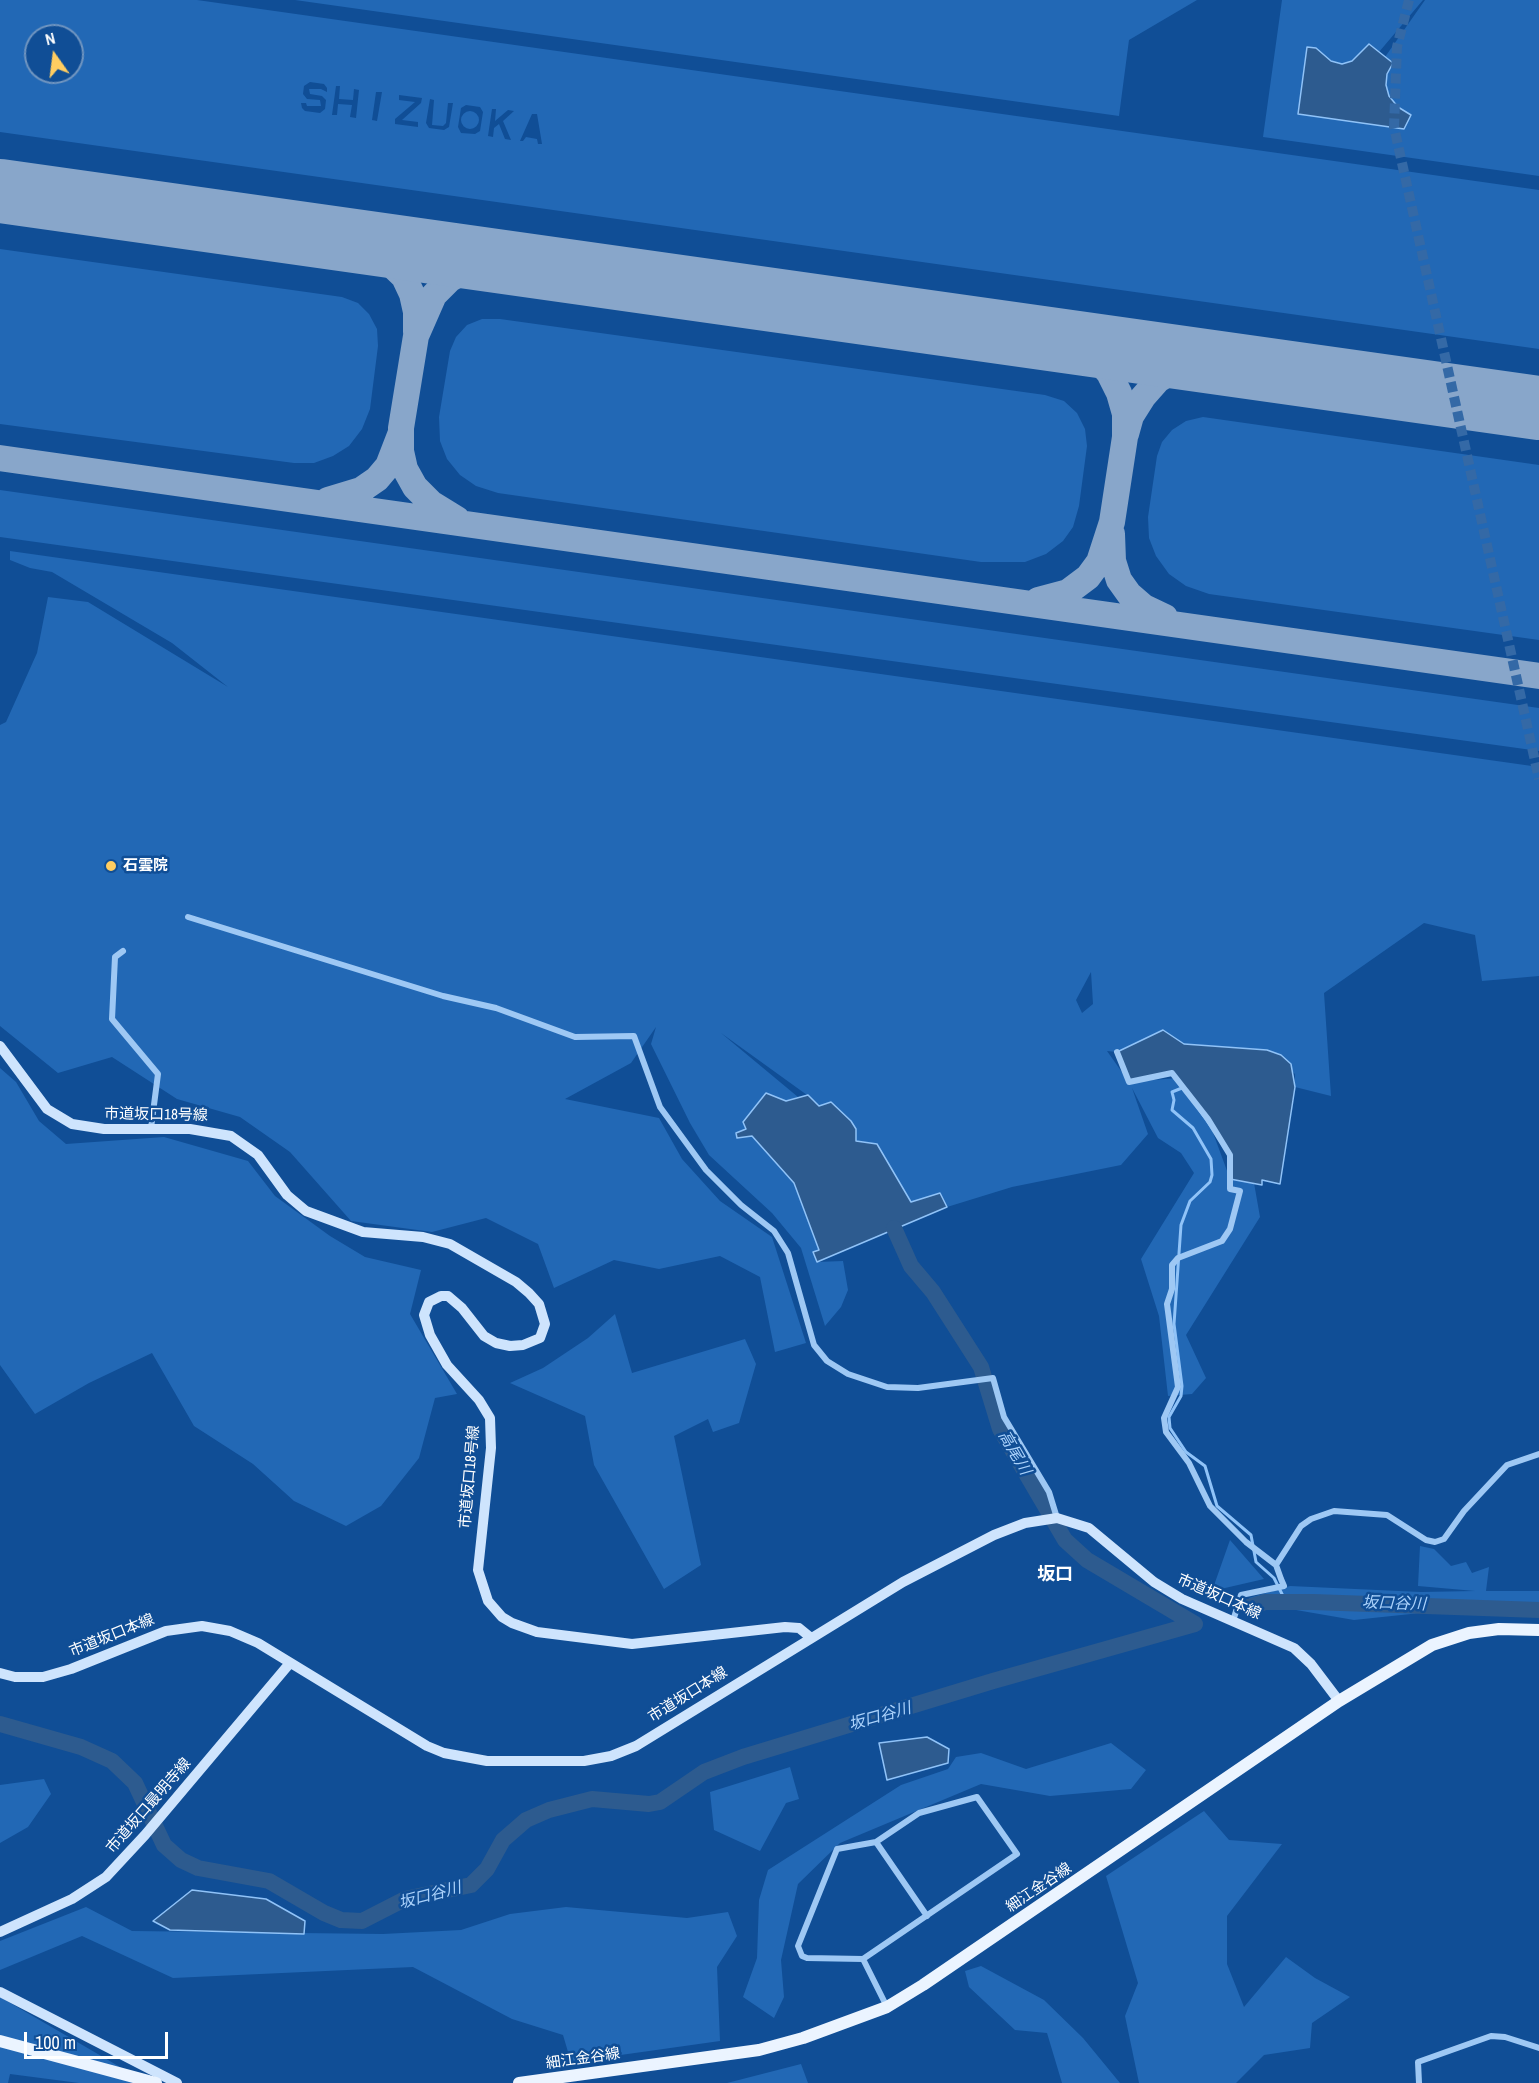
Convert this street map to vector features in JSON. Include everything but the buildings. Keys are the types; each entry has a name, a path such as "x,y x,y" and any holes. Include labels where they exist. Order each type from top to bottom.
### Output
{"main road":[{"name":"細江金谷線","path":"519,2083 598,2077 759,2050 803,2038 887,2007 932,1979 1339,1701 1432,1645 1469,1633 1489,1630 1539,1630"},
{"path":"0,2041 156,2083"}],"street":[{"path":"188,917 443,996 496,1008 575,1037 634,1036 644,1068 666,1116 706,1170 741,1205 774,1231 788,1253 814,1345 827,1361 848,1374 887,1387 918,1388 993,1378 1005,1417 1049,1492 1057,1518"},
{"path":"123,951 115,957 112,1019 158,1074 151,1128"},
{"name":"市道坂口18号線","path":"0,1046 38,1098 58,1118 85,1128 206,1130 231,1136 258,1155 287,1195 306,1211 348,1228 378,1234 423,1237 450,1244 516,1282 539,1304 544,1317 544,1332 532,1342 510,1346 496,1343 484,1336 462,1308 448,1296 433,1299 425,1308 424,1316 430,1335 447,1365 479,1400 490,1418 491,1448 478,1570 488,1601 502,1617 537,1632 632,1644 785,1627 799,1628 810,1637"},
{"path":"1117,1052 1129,1082 1173,1073 1208,1119 1230,1155 1230,1189 1240,1191 1230,1229 1222,1241 1178,1258 1172,1265 1172,1289 1167,1304 1178,1387 1164,1418 1166,1432 1189,1463 1210,1506 1250,1545 1276,1565 1284,1586 1241,1595 1233,1621"},
{"path":"1276,1565 1301,1526 1311,1519 1334,1511 1387,1515 1426,1540 1435,1542 1444,1539 1464,1511 1507,1465 1539,1454"},
{"name":"市道坂口本線","path":"0,1673 15,1677 43,1677 71,1670 166,1631 202,1626 230,1631 258,1642 427,1746 444,1753 487,1761 584,1761 611,1756 636,1746 810,1637 903,1582 1025,1523 1057,1518 1089,1528 1154,1582 1182,1599 1294,1648 1311,1664 1339,1701"},
{"name":"市道坂口最明寺線","path":"0,1932 72,1899 106,1877 161,1817 290,1663"},
{"path":"977,1797 1017,1854 927,1916 863,1959 807,1958 802,1956 798,1946 837,1849 876,1842 919,1813 977,1797"},
{"path":"876,1842 927,1916"},
{"path":"863,1959 887,2007"},
{"path":"0,1992 177,2083"},
{"path":"1419,2083 1418,2062 1491,2036 1505,2037 1539,2048"}],"shaded area":[{"path":"0,0 197,0 1539,190 1539,349 0,132","holes":["310,82 324,84 327,88 327,92 321,89 309,89 310,94 322,96 326,100 325,109 320,113 305,111 302,108 301,103 306,103 307,106 321,106 320,100 307,99 303,94 304,86","336,86 340,86 339,99 353,100 354,89 359,90 356,118 350,117 352,105 338,104 337,115 332,115","376,92 382,92 377,121 372,120","399,95 422,98 421,103 402,120 418,122 418,127 395,124 395,119 415,102 399,100","430,99 434,100 432,125 443,126 446,123 448,103 453,103 449,127 444,130 429,128 426,123","466,105 480,107 483,112 480,131 475,134 461,133 458,127 461,108","492,109 496,109 495,121 508,110 514,111 503,121 511,140 505,139 499,124 494,128 493,137 488,136","532,114 537,114 542,144 538,144 537,139 526,137 520,141"]},
{"path":"295,0 1197,0 1129,40 1119,116"},
{"path":"1282,0 1423,0 1379,52 1369,45 1352,61 1342,64 1331,61 1316,48 1307,47 1298,114 1398,107 1389,96 1386,85 1387,74 1393,63 1385,57 1425,0 1539,0 1539,176 1263,137"},
{"path":"1369,44 1393,63 1387,74 1386,85 1389,96 1398,107 1411,115 1404,129 1298,114 1307,47 1316,48 1331,61 1342,64 1352,61"},
{"path":"466,111 474,111 479,116 477,127 466,129 461,124 461,116"},
{"path":"0,249 342,297 358,303 369,314 377,329 378,346 370,409 362,429 349,446 333,456 314,463 294,463 0,424"},
{"path":"482,319 500,319 1045,395 1064,401 1077,413 1085,429 1087,446 1079,506 1073,527 1063,541 1046,554 1025,562 981,562 498,493 476,486 460,475 447,459 440,441 439,417 450,351 456,337 467,325"},
{"path":"1203,417 1539,465 1539,640 1209,594 1186,586 1169,574 1156,556 1149,538 1148,517 1157,456 1162,442 1172,430 1186,421"},
{"path":"0,490 1539,708 1539,751 0,537"},
{"path":"10,551 1539,767 1539,976 1482,981 1475,935 1424,923 1324,993 1331,1096 1295,1087 1295,1074 1267,1050 1184,1044 1163,1030 1117,1052 1107,1051 1129,1082 1177,1078 1208,1119 1230,1179 1254,1183 1260,1217 1186,1335 1206,1378 1192,1394 1168,1396 1159,1316 1141,1259 1194,1173 1181,1153 1158,1138 1132,1088 1148,1134 1121,1165 1012,1187 947,1207 940,1193 911,1203 877,1144 856,1141 851,1121 831,1102 819,1106 721,1033 798,1097 786,1101 779,1100 747,1129 736,1133 737,1138 752,1136 794,1183 819,1250 817,1262 843,1261 848,1290 841,1307 825,1326 801,1248 772,1213 709,1155 690,1123 651,1044 656,1027 631,1063 565,1099 659,1118 682,1159 720,1201 772,1237 806,1343 775,1352 760,1277 720,1256 659,1269 614,1260 554,1288 538,1244 486,1218 432,1232 351,1221 290,1152 240,1117 177,1099 112,1057 58,1073 0,1026 0,725 6,722 37,653 48,597 88,602 228,687 172,643 52,572 30,568 10,560","holes":["1091,972 1093,1004 1082,1013 1076,1000"]},
{"path":"1163,1030 1184,1044 1267,1050 1281,1055 1291,1064 1295,1087 1280,1184 1262,1180 1262,1185 1230,1179 1230,1155 1173,1073 1129,1082 1117,1052"},
{"path":"0,1068 16,1082 39,1121 66,1144 164,1137 248,1161 275,1196 330,1236 365,1257 421,1270 410,1314 457,1394 435,1398 419,1458 381,1506 346,1526 294,1501 253,1464 194,1426 152,1353 89,1383 35,1414 0,1365"},
{"path":"766,1093 786,1101 808,1095 819,1106 831,1102 851,1121 856,1129 856,1141 877,1144 911,1202 940,1193 947,1207 817,1262 813,1252 819,1250 794,1183 752,1136 737,1138 736,1133 746,1129 743,1122"},
{"path":"615,1314 632,1373 745,1339 756,1364 739,1423 713,1432 708,1419 674,1436 701,1565 664,1589 594,1465 585,1416 510,1383 543,1368 588,1338"},
{"path":"1230,1540 1264,1579 1212,1591"},
{"path":"1420,1546 1434,1549 1451,1566 1466,1562 1472,1573 1489,1567 1486,1591 1539,1591 1539,1617 1420,1613 1354,1620 1296,1610 1254,1608 1249,1598 1290,1586 1421,1592 1475,1591 1418,1586"},
{"path":"927,1737 949,1749 948,1763 887,1780 879,1743"},
{"path":"1111,1743 1146,1770 1131,1789 1050,1796 981,1784 840,1843 798,1884 781,1960 784,1997 774,2018 743,1997 757,1958 759,1900 768,1870 901,1785 948,1769 956,1757 981,1753 1026,1769"},
{"path":"790,1767 799,1799 786,1803 760,1851 714,1830 710,1792"},
{"path":"44,1779 51,1794 28,1827 0,1843 0,1785"},
{"path":"1204,1811 1229,1840 1282,1844 1227,1916 1227,1964 1244,2007 1286,1957 1315,1978 1350,1997 1312,2023 1310,2048 1264,2055 1236,2083 1139,2083 1125,2016 1138,1983 1106,1876"},
{"path":"192,1890 266,1899 305,1921 304,1934 170,1930 153,1921"},
{"path":"86,1907 132,1931 383,1934 461,1930 510,1914 566,1907 687,1918 728,1912 737,1936 717,1967 720,2041 571,2062 563,2035 512,2019 413,1967 173,1978 82,1936 0,1970 0,1941"},
{"path":"981,1966 1044,2000 1083,2038 1120,2083 1062,2083 1047,2033 1015,2030 969,1987 965,1971"},
{"path":"0,1997 147,2083 79,2083 10,2074 8,2083 0,2083"},
{"path":"801,2064 808,2083 727,2083"}],"waterway":[{"path":"1182,1088 1172,1092 1174,1100 1172,1110 1193,1128 1211,1159 1212,1175 1210,1182 1190,1201 1181,1225 1174,1324 1182,1386 1181,1396 1169,1417 1170,1428 1186,1452 1205,1466 1217,1506 1251,1535 1256,1562 1274,1578 1284,1598 1361,1603"},
{"name":"高尾川","path":"894,1228 911,1266 933,1292 981,1367 1000,1429 1065,1540 1087,1560 1195,1624"},
{"name":"坂口谷川","path":"1249,1607 1265,1602 1313,1602 1539,1610"},
{"name":"坂口谷川","path":"0,1724 81,1747 112,1761 135,1783 164,1845 181,1860 198,1868 269,1881 324,1913 341,1920 362,1921 405,1899 471,1885 487,1869 503,1840 526,1820 549,1810 592,1799 649,1804 660,1802 704,1772 743,1757 993,1681 1195,1624"}],"taxiway":[{"path":"342,239 378,252 404,277 412,294 416,312 416,332"},
{"path":"457,519 431,503 415,487 405,469 401,451 401,428 416,336 434,295 450,279 472,267 515,263"},
{"path":"1038,600 1068,592 1088,577 1099,562 1112,522 1125,437 1125,414 1119,393 1109,373 1096,358 1055,339"},
{"path":"1126,434 1131,416 1143,397 1158,380 1176,369 1195,363 1219,362"},
{"path":"328,500 361,490 377,479 388,466 400,435"},
{"path":"0,458 1539,676"},
{"path":"1112,534 1113,561 1119,580 1129,594 1144,607 1165,617"}],"runway":[{"path":"0,191 1539,408"}],"tunnel":[{"path":"1409,0 1397,47 1394,127 1539,779"}],"place":[{"name":"石雲院","path":"111,866"}],"district":[{"name":"坂口","path":"1055,1575"}]}
